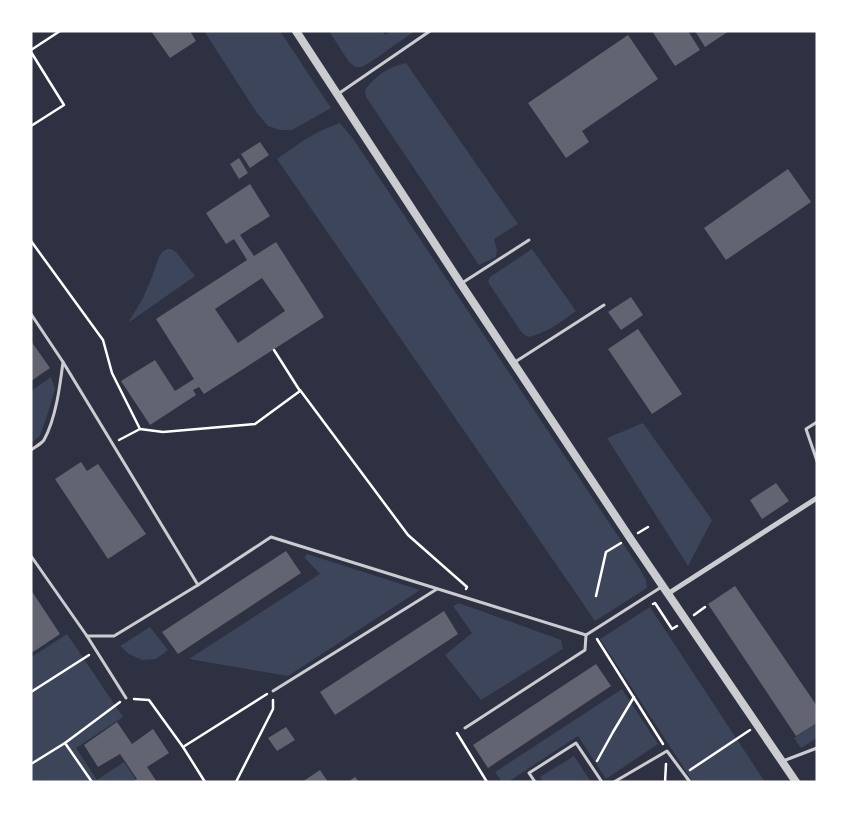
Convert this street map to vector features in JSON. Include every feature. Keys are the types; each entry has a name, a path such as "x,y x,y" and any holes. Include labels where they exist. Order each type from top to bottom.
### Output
{"street":[{"path":"296,31 630,538 796,782"},
{"path":"669,594 817,498"}],"lane":[{"path":"338,94 430,31"},
{"path":"461,284 529,240"},
{"path":"515,363 604,305"},
{"path":"31,314 63,362 198,585"},
{"path":"31,450 43,442 54,415 63,362"},
{"path":"817,422 806,430 817,461"},
{"path":"87,636 114,636 198,585 271,537 586,635 663,586"},
{"path":"31,556 87,636 126,698"},
{"path":"273,691 438,589"},
{"path":"465,728 585,650 586,635"},
{"path":"535,782 529,773 576,743 602,782"},
{"path":"783,761 817,748"},
{"path":"614,782 667,750 690,782"}],"path":[{"path":"31,126 64,105 31,51 60,31"},
{"path":"31,241 103,340 112,373 140,429"},
{"path":"274,350 299,388 408,535 467,587 463,597"},
{"path":"113,444 140,429 162,432 255,424 300,391 299,388"},
{"path":"596,596 606,552 648,527"},
{"path":"646,608 655,603 672,629"},
{"path":"592,632 667,750"},
{"path":"31,692 96,651"},
{"path":"183,748 273,691"},
{"path":"236,782 273,709 273,691"},
{"path":"593,769 634,697"},
{"path":"31,764 65,743 126,698 149,700 206,782"},
{"path":"684,773 758,725"},
{"path":"465,728 456,732 487,782"},
{"path":"65,743 92,782"}],"shaded area":[{"path":"204,31 280,31 331,108 292,130 280,130 268,126 257,113"},
{"path":"329,31 382,31 385,35 391,31 415,31 369,63 361,67 355,67 349,62"},
{"path":"406,63 518,224 494,239 497,250 496,257 479,265 366,97 365,90 378,76 388,69"},
{"path":"340,123 354,140 646,580 647,588 595,621 277,159 304,140"},
{"path":"167,249 176,252 195,276 128,323 143,298 159,257"},
{"path":"532,249 576,311 548,330 528,337 522,333 488,282 490,277"},
{"path":"51,377 55,389 48,413 40,436 31,443 31,391"},
{"path":"643,423 712,520 688,566 607,438"},
{"path":"307,554 420,590 288,676 189,659 320,574 304,557"},
{"path":"459,603 561,640 563,649 481,700 445,655 472,633 453,606"},
{"path":"650,607 765,782 693,782 600,639"},
{"path":"150,627 168,650 156,659 142,660 129,654 120,646"},
{"path":"67,634 123,717 76,748 97,780 124,762 136,780 134,782 31,782 31,654 33,656"},
{"path":"622,689 658,744 606,779 578,736 508,782 502,782 495,772"},
{"path":"817,723 817,738 801,748 794,738"},
{"path":"574,756 591,782 543,782 540,777"}],"building":[{"path":"151,31 190,31 196,41 170,58"},
{"path":"652,31 688,31 700,50 675,66"},
{"path":"695,31 729,31 705,47"},
{"path":"628,35 658,79 582,131 589,142 566,158 528,103"},
{"path":"260,142 269,155 250,168 241,154"},
{"path":"239,158 248,173 239,179 230,164"},
{"path":"788,169 811,202 726,260 704,228"},
{"path":"250,184 270,216 240,235 254,256 276,242 324,317 204,394 199,387 193,390 196,395 150,425 121,381 155,360 175,391 194,379 156,319 247,260 234,239 226,244 206,213","holes":["262,278 285,311 238,343 215,309"]},
{"path":"631,297 643,315 621,330 608,312"},
{"path":"638,329 682,394 652,414 608,349"},
{"path":"31,341 50,368 31,381"},
{"path":"81,462 87,471 98,464 146,534 108,559 55,479"},
{"path":"776,483 789,501 762,519 750,500"},
{"path":"286,551 301,573 178,654 162,632"},
{"path":"735,586 817,706 817,723 796,736 708,604"},
{"path":"31,590 60,634 33,652 31,649"},
{"path":"444,611 458,634 335,715 320,692"},
{"path":"596,664 611,686 488,768 473,745"},
{"path":"117,722 132,744 153,729 169,753 147,767 157,782 132,782 137,779 120,754 98,767 84,745"},
{"path":"286,727 295,740 277,751 268,738"},
{"path":"320,770 328,782 302,782"},
{"path":"355,777 359,782 348,782"}]}
